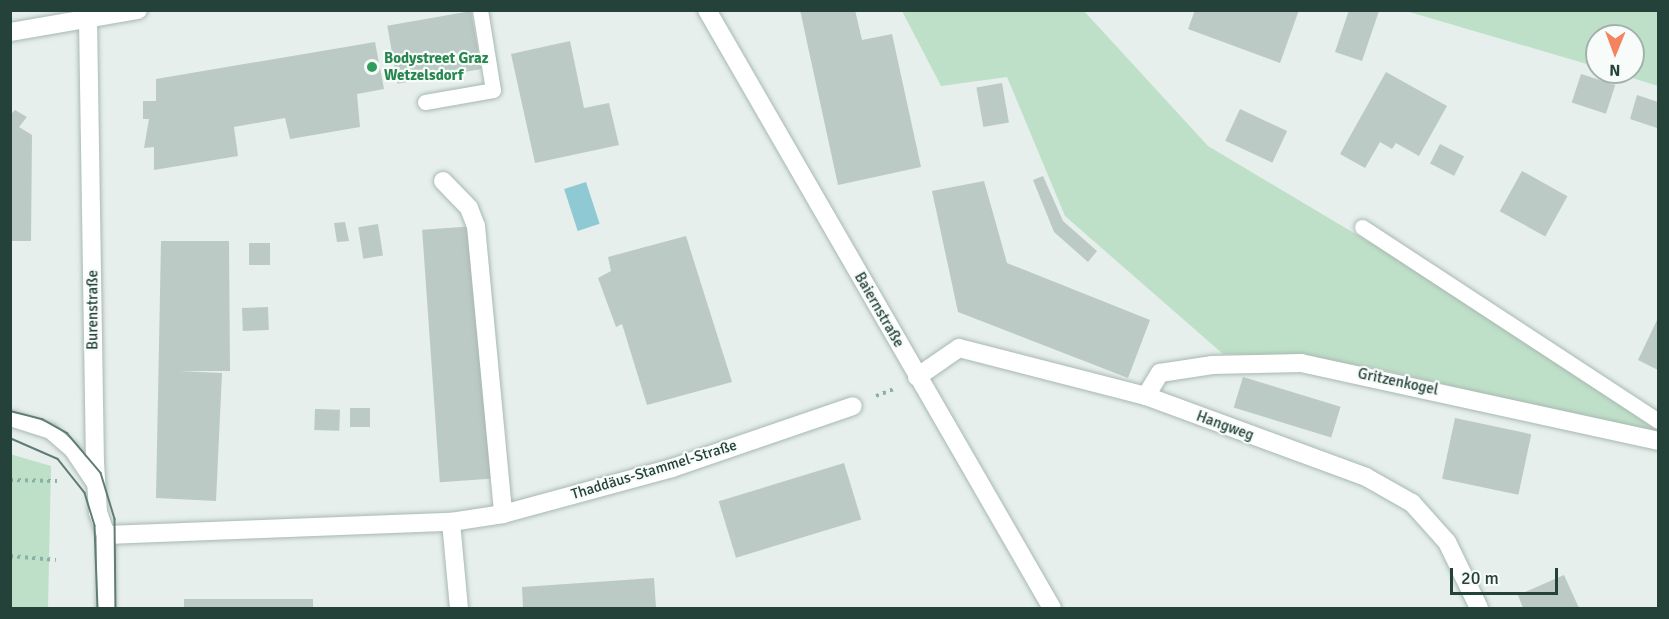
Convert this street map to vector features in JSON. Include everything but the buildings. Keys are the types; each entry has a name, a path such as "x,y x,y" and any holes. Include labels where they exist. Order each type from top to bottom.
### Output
{"street":[{"path":"10,32 87,15 138,10"},
{"name":"Baiernstraße","path":"707,10 1052,609"},
{"name":"Burenstraße","path":"87,15 97,488 98,512 106,535 106,609"},
{"path":"444,181 468,208 476,226 503,514"},
{"name":"Hangweg","path":"917,377 958,348 1146,396 1366,477 1412,503 1447,542 1479,609"},
{"name":"Gritzenkogel","path":"1146,396 1160,373 1212,366 1301,363 1659,441"},
{"name":"Thaddäus-Stammel-Straße","path":"106,535 451,522 503,514 672,468 853,406"},
{"path":"451,522 459,609"}],"lane":[{"path":"425,102 493,90 480,10"},
{"path":"1362,227 1659,421"},
{"path":"10,418 50,431 70,449 97,488"}],"path":[{"path":"10,480 57,481"},
{"path":"10,556 56,560"}],"green space":[{"path":"902,11 1084,11 1208,146 1483,310 1656,430 1622,427 1375,368 1298,356 1223,354 1065,216 1007,77 941,86"},
{"path":"1406,11 1658,11 1658,86 1645,82 1645,24 1585,24 1585,63"},
{"path":"10,454 51,466 48,608 11,608"}],"water":[{"path":"586,182 600,224 578,231 564,189"}],"tram line":[{"path":"10,411 42,419 67,433 101,473 115,519 116,608"},
{"path":"10,438 58,459 85,493 95,526 98,608"}],"place":[{"name":"Bodystreet Graz Wetzelsdorf","path":"372,67"}]}
